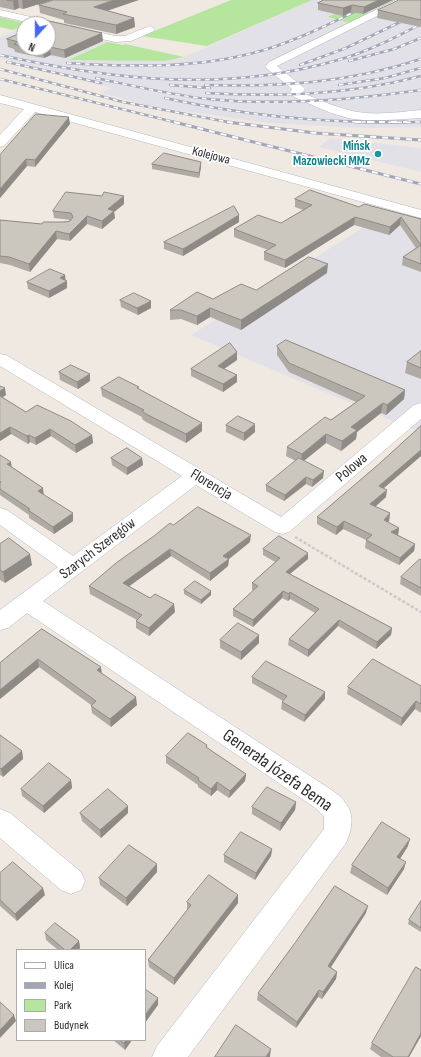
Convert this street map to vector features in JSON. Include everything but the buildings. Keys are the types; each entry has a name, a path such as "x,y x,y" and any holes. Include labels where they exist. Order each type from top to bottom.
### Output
{"street":[{"path":"404,0 273,64 271,67 299,88 296,92 298,95 345,114 375,117 421,114"},
{"path":"0,13 16,16 36,7"},
{"path":"56,25 119,39 130,38 150,29"},
{"name":"Kolejowa","path":"0,99 421,214"},
{"path":"0,143 28,112 34,108"},
{"name":"Florencja","path":"0,359 282,527"},
{"name":"Polowa","path":"282,527 421,409"},
{"name":"Szarych Szeregów","path":"0,622 196,475"},
{"path":"0,515 73,567"},
{"name":"Generała Józefa Bema","path":"27,602 317,795 331,805 337,812 339,822 336,834 168,1057"},
{"path":"0,821 71,881"}],"path":[{"path":"36,7 52,0"},
{"path":"282,527 288,533 330,559 421,612"}],"shaded area":[{"path":"312,0 421,0 421,127 364,128 269,123 168,109 143,104 101,93 111,88 67,77 70,75 0,58 0,38 16,30 16,56 56,56 56,45 81,35 108,42 69,59 180,59"},
{"path":"330,138 421,148 421,172 319,147"},
{"path":"391,210 421,219 421,433 191,335"}],"green space":[{"path":"231,0 312,0 207,46 142,36"},
{"path":"353,9 370,13 350,23 328,17 340,11"},
{"path":"0,17 16,21 16,29 13,30 0,27"},
{"path":"108,42 123,45 125,44 184,57 165,61 68,60"}],"railway":[{"path":"67,63 141,66 191,64 216,61 264,50 293,40 378,0"},
{"path":"300,65 346,48 421,12"},
{"path":"0,55 84,71 127,76 211,80 254,77 296,70 349,57 421,24"},
{"path":"349,61 394,49 421,38"},
{"path":"205,85 260,85 314,82 367,73 421,59"},
{"path":"7,62 101,83"},
{"path":"339,85 385,78 421,68"},
{"path":"0,69 123,102 229,122"},
{"path":"206,93 260,95 341,91 421,76"},
{"path":"96,78 181,95 209,99 262,102 342,99 421,90"},
{"path":"0,79 177,123"},
{"path":"170,85 210,88"},
{"path":"165,98 197,105 260,114 292,118 356,122"},
{"path":"229,122 315,133 421,140"},
{"path":"356,122 421,122"},
{"path":"177,123 421,184"}],"place":[{"name":"Mińsk Mazowiecki MMz","path":"378,154"}]}
